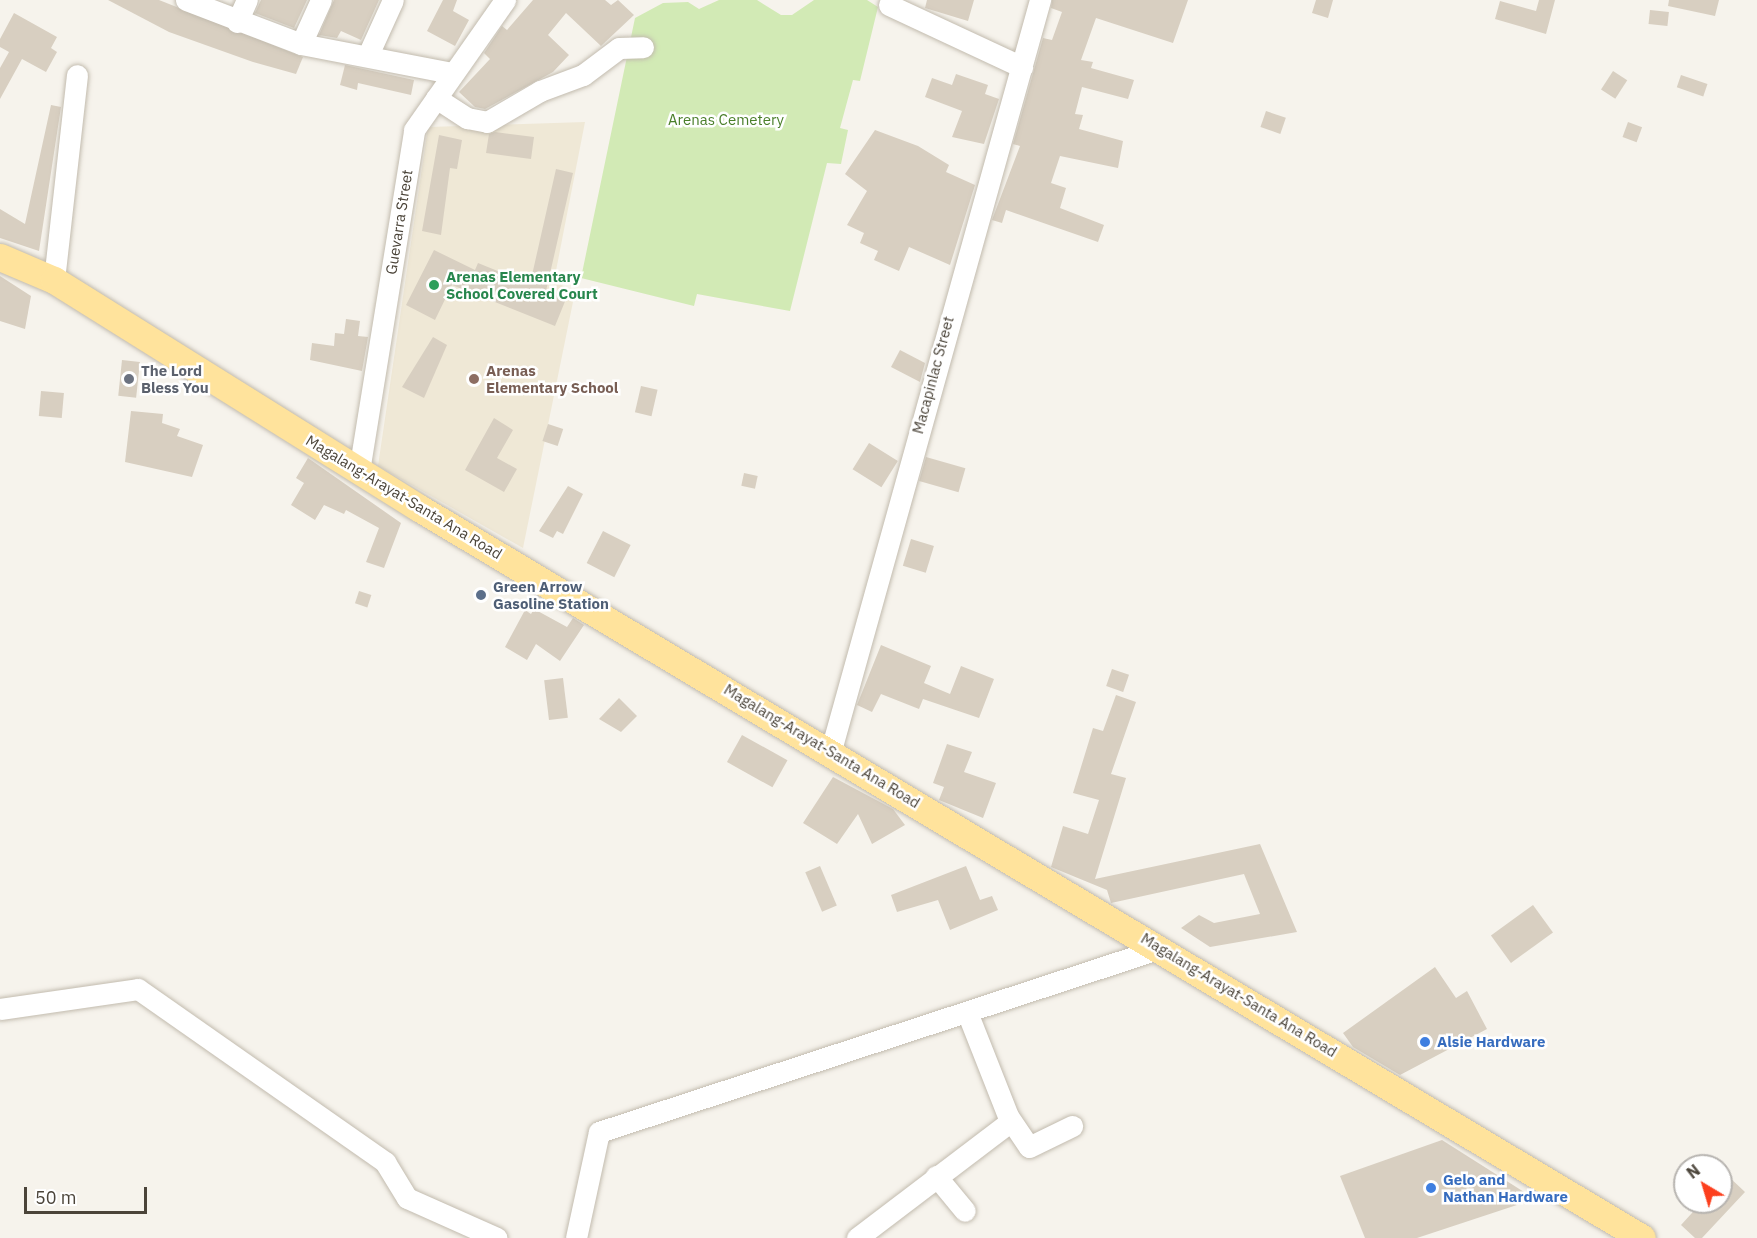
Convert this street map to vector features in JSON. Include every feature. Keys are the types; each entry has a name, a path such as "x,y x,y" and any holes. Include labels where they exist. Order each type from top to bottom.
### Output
{"main road":[{"name":"Magalang-Arayat-Santa Ana Road","path":"0,257 54,280 359,471 831,750 1642,1238"}],"street":[{"path":"186,0 237,22 301,44 369,55 452,73"},
{"path":"237,22 247,0"},
{"path":"301,44 321,0"},
{"path":"369,55 393,0"},
{"name":"Guevarra Street","path":"359,471 414,129 505,0"},
{"name":"Macapinlac Street","path":"831,750 1040,0"},
{"path":"889,5 1022,67"},
{"path":"436,98 467,118 487,122 540,91 584,75 619,48 643,47"},
{"path":"54,280 77,75"},
{"path":"576,1238 600,1132 1161,948"},
{"path":"0,1009 138,989 385,1162 407,1198 496,1238"},
{"path":"967,1012 1011,1121 1034,1148 1072,1126"},
{"path":"857,1238 1011,1121"},
{"path":"936,1176 965,1211"}],"shaded area":[{"name":"Arenas Elementary School","path":"585,122 554,281 575,292 523,548 378,466 428,127"}],"green space":[{"name":"Arenas Cemetery","path":"719,0 757,0 781,15 792,15 814,0 867,0 878,7 860,81 853,80 840,128 848,130 841,164 827,163 790,311 697,294 694,306 581,278 635,18 663,3 688,2 699,9"}],"building":[{"path":"108,0 159,0 303,57 296,74 253,62 169,32"},
{"path":"261,0 307,0 294,28 255,13"},
{"path":"334,0 379,0 361,40 341,31 337,38 319,35"},
{"path":"443,0 457,0 453,11 469,20 455,46 427,31"},
{"path":"533,0 605,0 611,5 618,0 634,15 601,46 566,13 548,35 569,55 553,72 485,109 475,107 459,92 490,59 484,53 502,26 507,30"},
{"path":"927,0 974,0 968,21 925,8"},
{"path":"1052,0 1188,0 1173,43 1096,18 1081,60 1093,62 1091,68 1134,80 1128,99 1082,87 1075,114 1083,115 1079,129 1123,141 1118,168 1060,156 1051,183 1066,188 1060,208 1104,225 1098,242 1006,210 1002,223 992,220 1020,146 1013,144 1043,38 1052,40 1062,12 1051,8"},
{"path":"1316,0 1333,0 1328,18 1312,13"},
{"path":"1539,0 1555,0 1546,34 1495,19 1500,1 1536,11"},
{"path":"1669,0 1719,0 1715,16 1668,6"},
{"path":"1650,10 1669,12 1667,26 1649,24"},
{"path":"14,13 57,37 51,48 57,52 46,72 22,59 0,99 0,68 9,52 0,47 0,39"},
{"path":"345,65 414,80 411,95 358,83 357,90 340,85"},
{"path":"1613,71 1627,80 1615,99 1601,89"},
{"path":"956,74 988,85 985,94 999,99 984,144 952,137 962,111 925,97 932,78 952,85"},
{"path":"1681,75 1707,84 1703,96 1677,87"},
{"path":"51,105 61,107 39,251 0,238 0,209 25,224"},
{"path":"1266,111 1286,118 1280,134 1260,127"},
{"path":"1628,122 1642,127 1637,142 1623,137"},
{"path":"875,130 918,146 949,165 946,172 975,185 950,265 909,247 899,271 874,260 878,251 860,243 864,233 847,225 867,191 845,174"},
{"path":"495,132 534,137 531,159 486,153 489,134"},
{"path":"439,135 462,140 457,169 450,168 441,235 422,231"},
{"path":"556,169 573,173 546,291 566,299 555,326 452,285 435,320 406,305 434,250 475,270 478,263 530,284"},
{"path":"0,276 31,296 25,329 0,321"},
{"path":"346,319 360,321 358,336 368,337 362,371 310,360 312,343 334,346 335,333 344,334"},
{"path":"433,337 447,345 424,398 402,387"},
{"path":"900,350 925,363 920,382 891,367"},
{"name":"The Lord Bless You","path":"122,360 140,362 136,398 118,396"},
{"path":"641,386 658,390 651,416 635,412"},
{"path":"41,391 64,393 62,418 39,416"},
{"path":"131,411 163,414 162,423 180,429 177,436 203,445 192,477 125,462"},
{"path":"494,418 513,430 497,458 517,469 504,492 465,470"},
{"path":"548,424 563,429 558,446 542,441"},
{"path":"869,443 898,461 881,487 853,469"},
{"path":"926,457 965,468 959,492 919,481"},
{"path":"308,458 401,523 384,568 366,562 379,528 346,510 344,514 324,505 315,520 291,505 304,483 296,478"},
{"path":"744,473 758,476 755,489 741,486"},
{"path":"568,486 583,494 563,534 557,531 553,538 539,531"},
{"path":"603,531 631,545 614,577 587,563"},
{"path":"911,539 934,546 926,573 903,566"},
{"path":"359,591 371,595 367,607 355,603"},
{"path":"534,609 567,627 573,618 584,625 560,661 536,644 527,660 505,647 525,610 531,614"},
{"path":"881,645 931,666 924,683 950,694 961,666 994,679 979,718 923,699 919,709 881,694 872,712 857,705"},
{"path":"1112,669 1129,675 1123,692 1106,686"},
{"path":"563,678 568,718 549,720 544,680"},
{"path":"1116,695 1136,702 1111,774 1126,778 1095,879 1260,844 1297,932 1210,947 1181,928 1199,915 1214,923 1260,914 1244,874 1111,903 1107,890 1051,867 1063,826 1088,834 1099,800 1073,793 1093,728 1103,731"},
{"path":"619,698 637,716 621,732 599,719"},
{"path":"742,735 787,760 772,787 727,762"},
{"path":"947,744 972,752 964,772 996,783 983,818 939,800 944,787 933,783"},
{"path":"833,777 893,809 905,825 872,844 858,814 837,844 803,823"},
{"path":"820,866 837,906 822,912 805,872"},
{"path":"966,866 980,900 992,896 998,910 950,930 938,900 897,912 891,895"},
{"path":"1533,905 1553,933 1511,963 1491,936"},
{"path":"1435,967 1456,998 1467,991 1487,1029 1400,1075 1353,1047 1343,1033"},
{"name":"Gelo and Nathan Hardware","path":"1442,1140 1535,1199 1417,1238 1365,1238 1340,1176"},
{"path":"1733,1181 1745,1192 1733,1205"},
{"path":"1691,1214 1724,1214 1702,1238 1695,1238 1681,1225"}],"place":[{"name":"Arenas Elementary School Covered Court","path":"434,285"},
{"name":"The Lord Bless You","path":"129,379"},
{"name":"Arenas Elementary School","path":"474,379"},
{"name":"Green Arrow Gasoline Station","path":"481,595"},
{"name":"Alsie Hardware","path":"1425,1042"},
{"name":"Gelo and Nathan Hardware","path":"1431,1188"}]}
